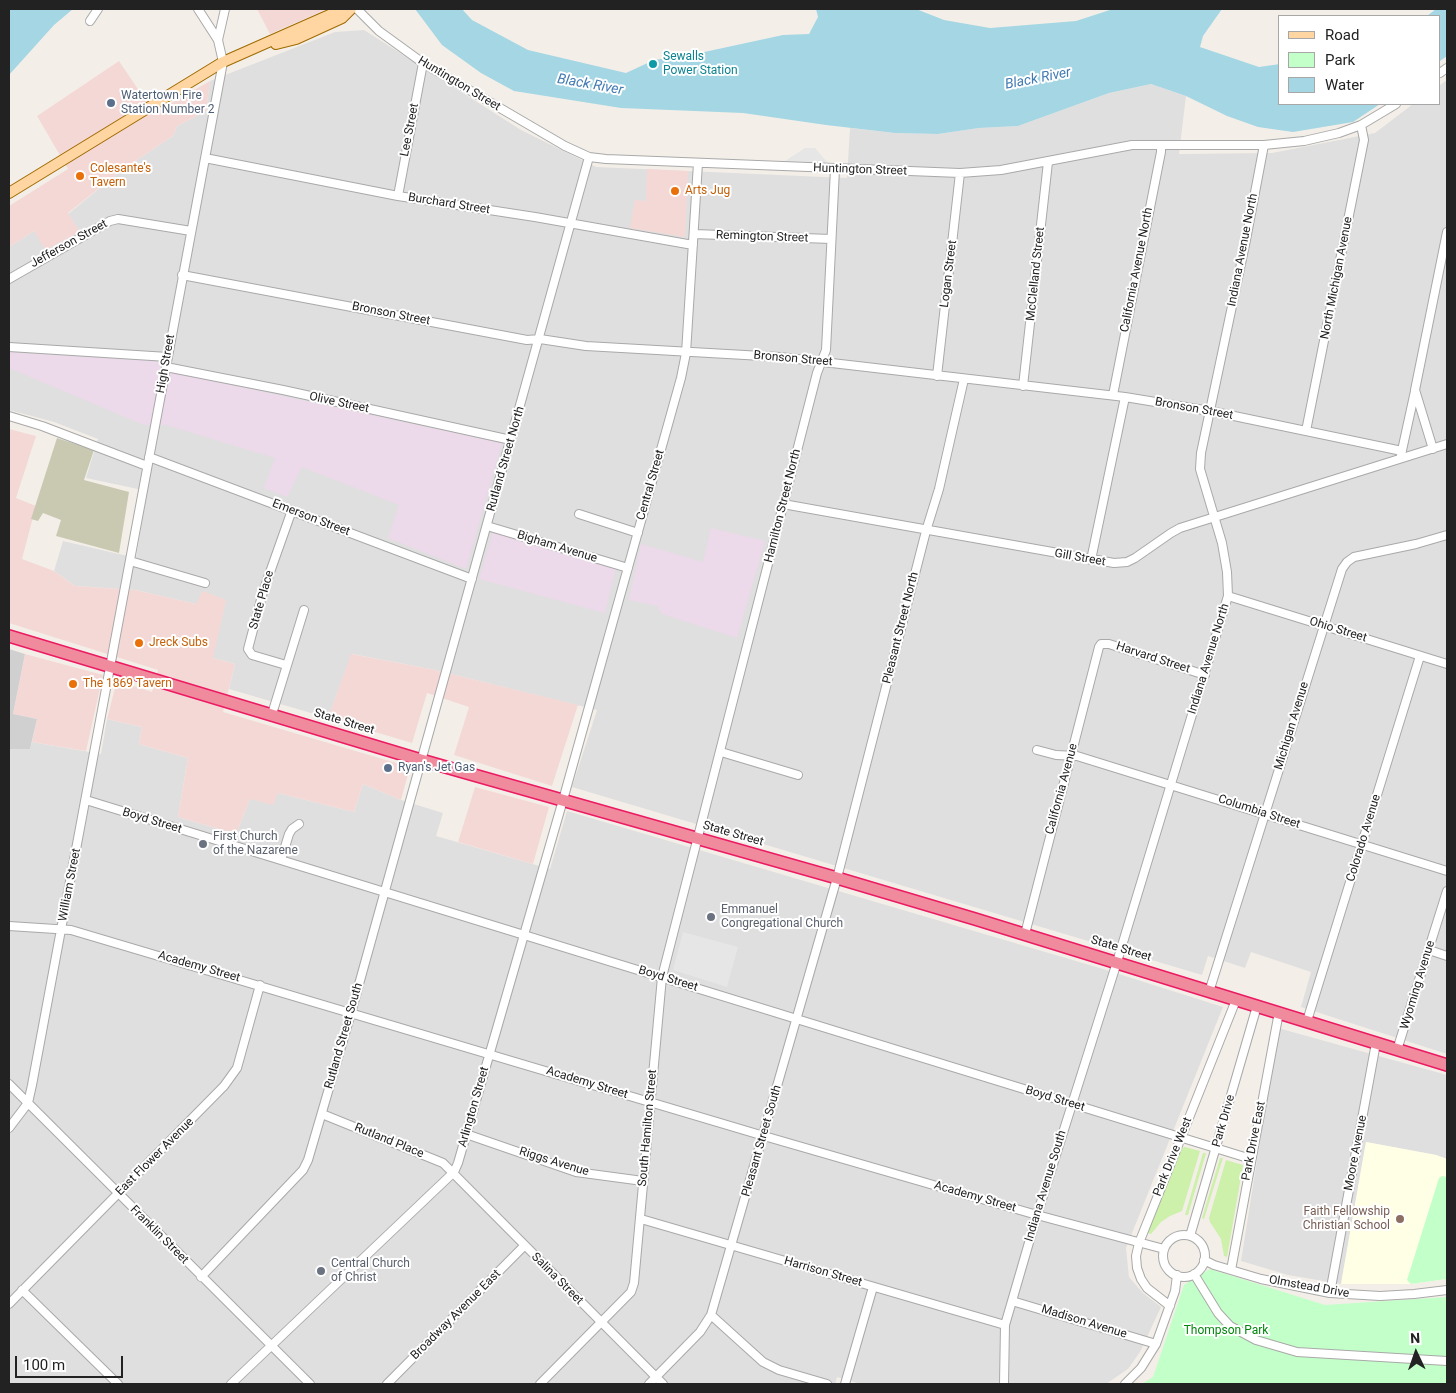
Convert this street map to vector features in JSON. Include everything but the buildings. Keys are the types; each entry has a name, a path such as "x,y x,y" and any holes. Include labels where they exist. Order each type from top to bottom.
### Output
{"highway":[{"name":"State Street","path":"9,636 421,760 837,878 1025,934 1447,1066"}],"main road":[{"path":"9,193 223,62 342,9"},
{"path":"258,48 296,39 342,18 350,9"}],"street":[{"path":"90,21 98,9"},
{"path":"198,9 218,40 223,62"},
{"path":"218,40 225,9"},
{"name":"Huntington Street","path":"357,9 379,31 423,63 565,146 589,157 606,159 960,173 1001,170 1132,145 1264,145 1304,141 1339,133 1361,125 1394,105"},
{"name":"High Street","path":"110,666 223,62"},
{"name":"Lee Street","path":"398,196 423,63"},
{"name":"North Michigan Avenue","path":"1306,431 1364,140 1361,125"},
{"name":"California Avenue North","path":"1113,396 1161,145"},
{"name":"Indiana Avenue North","path":"1117,962 1228,596 1227,572 1222,542 1200,469 1201,454 1264,145"},
{"name":"Rutland Street North","path":"421,760 540,339 589,157"},
{"name":"Burchard Street","path":"205,158 398,196 693,245"},
{"name":"McClelland Street","path":"1023,386 1048,162"},
{"name":"Central Street","path":"563,800 681,378 686,353 698,164"},
{"name":"Hamilton Street North","path":"698,838 817,373 826,350 835,169"},
{"name":"Logan Street","path":"937,376 960,173"},
{"name":"Jefferson Street","path":"9,278 110,221 118,220 191,231"},
{"path":"1400,460 1447,232"},
{"name":"Remington Street","path":"694,234 831,239"},
{"name":"Bronson Street","path":"182,275 527,340 540,339 586,346 686,353 780,357 1125,397 1210,411 1402,451"},
{"path":"9,347 168,357"},
{"name":"Olive Street","path":"166,367 292,392 511,440"},
{"name":"Pleasant Street North","path":"837,878 926,531 939,489 964,379"},
{"path":"1415,390 1433,449"},
{"path":"1091,560 1125,397"},
{"path":"9,416 42,426 147,466"},
{"name":"Gill Street","path":"783,504 1091,560 1114,563 1127,562 1180,528 1447,444"},
{"name":"Emerson Street","path":"149,457 472,579"},
{"name":"State Place","path":"286,665 252,655 248,649 263,592 292,510"},
{"path":"579,514 638,533"},
{"name":"Bigham Avenue","path":"487,526 628,568"},
{"name":"Michigan Avenue","path":"1209,992 1342,569 1347,562 1361,554 1416,544 1447,535"},
{"path":"130,562 205,583"},
{"name":"Ohio Street","path":"1228,596 1447,664"},
{"path":"272,714 304,610"},
{"name":"Harvard Street","path":"1101,644 1109,644 1205,675"},
{"name":"California Avenue","path":"1025,934 1101,644"},
{"name":"Colorado Avenue","path":"1307,1021 1420,656"},
{"name":"William Street","path":"28,1103 110,666"},
{"name":"Columbia Street","path":"1037,750 1056,755 1077,756 1447,871"},
{"path":"721,752 798,775"},
{"name":"Rutland Street South","path":"201,1277 304,1170 351,1013 421,760"},
{"name":"Boyd Street","path":"86,800 1251,1159"},
{"name":"Arlington Street","path":"231,1384 454,1172 563,800"},
{"path":"281,860 289,834 298,824"},
{"name":"South Hamilton Street","path":"540,1384 631,1292 636,1277 662,977 698,838"},
{"name":"Pleasant Street South","path":"649,1384 700,1332 711,1315 837,878"},
{"name":"Wyoming Avenue","path":"1398,1050 1447,891"},
{"name":"Academy Street","path":"9,926 62,928 260,985 764,1136 1164,1250"},
{"path":"1429,950 1447,956"},
{"name":"Indiana Avenue South","path":"1004,1384 1005,1325 1037,1215 1117,962"},
{"name":"East Flower Avenue","path":"9,1304 224,1086 237,1068 260,985"},
{"name":"Park Drive West","path":"1170,1306 1147,1288 1137,1268 1136,1256 1139,1243 1180,1138 1236,1000"},
{"name":"Park Drive","path":"1190,1236 1257,1006"},
{"name":"Park Drive East","path":"1231,1270 1279,1012"},
{"name":"Moore Avenue","path":"1330,1293 1376,1043"},
{"name":"Franklin Street","path":"9,1084 310,1384"},
{"path":"9,1128 28,1103"},
{"name":"Rutland Place","path":"322,1114 443,1163 454,1172"},
{"name":"Riggs Avenue","path":"466,1134 576,1172 643,1180"},
{"name":"Salina Street","path":"454,1172 524,1246 663,1384"},
{"name":"Harrison Street","path":"640,1219 1005,1325"},
{"path":"1183,1235 1190,1236 1200,1242 1203,1248 1204,1260 1194,1274 1177,1275 1167,1268 1163,1256 1164,1250 1171,1239 1183,1235"},
{"name":"Broadway Avenue East","path":"388,1384 524,1246"},
{"name":"Olmstead Drive","path":"1204,1260 1231,1270 1300,1288 1330,1293 1380,1296 1447,1290"},
{"path":"1194,1274 1218,1313 1232,1327 1256,1340 1296,1352 1337,1356 1447,1361"},
{"path":"1125,1384 1141,1368 1156,1344 1170,1306 1177,1275"},
{"path":"845,1384 873,1287"},
{"path":"22,1290 118,1384"},
{"name":"Madison Avenue","path":"1012,1300 1156,1344"},
{"path":"711,1315 763,1362 779,1370 827,1384"}],"shaded area":[{"path":"257,9 327,9 270,34"},
{"path":"364,30 521,130 596,167 847,178 850,128 895,133 938,134 979,128 1018,126 1109,93 1151,84 1186,96 1179,154 1272,153 1375,133 1412,105 1441,105 1441,84 1447,80 1447,1054 1301,1007 1311,972 1251,952 1245,968 1208,956 1202,975 572,787 597,710 430,669 352,654 328,718 229,689 235,664 213,658 196,604 135,590 75,586 54,571 63,541 136,558 147,491 86,478 98,439 54,422 9,410 9,247 34,231 79,231 68,214 123,169 173,136 177,126 206,111 210,81 335,32"},
{"path":"119,61 154,113 210,81 206,111 177,126 173,136 123,169 68,213 80,232 45,250 34,231 9,247 9,206 68,169 37,116"},
{"path":"805,148 815,148 828,163 785,161"},
{"path":"647,169 688,171 685,237 630,228 635,200 646,201"},
{"path":"9,352 156,361 176,373 502,443 466,569 388,538 399,505 302,467 287,497 264,488 275,458 166,425 144,425 9,368"},
{"path":"9,429 36,436 16,498 36,506 22,559 54,571 75,586 135,590 196,604 203,591 226,600 213,658 235,664 223,712 410,767 401,800 363,784 354,812 278,793 273,805 250,799 236,834 178,817 188,758 139,744 142,727 107,719 117,680 152,692 158,670 9,623"},
{"path":"57,438 94,450 84,480 129,492 119,553 56,536 61,520 43,513 38,521 31,519"},
{"path":"711,528 765,541 737,638 662,614 657,606 629,600 641,544 703,562"},
{"path":"493,532 616,567 605,613 479,579"},
{"path":"9,649 25,654 13,714 37,719 30,749 9,749"},
{"path":"25,654 103,675 86,751 32,742 37,719 13,714"},
{"path":"351,654 430,669 578,705 552,786 454,755 469,707 427,693 412,743 328,718"},
{"path":"107,719 142,727 139,744 188,758 178,817 236,834 250,799 278,793 354,812 363,784 401,800 443,813 436,836 550,869 567,811 1103,969 1223,1007 1126,1248 1129,1277 1143,1293 1161,1307 1140,1352 1128,1369 1106,1384 861,1384 837,1377 835,1384 9,1384 9,749 30,749 32,742 101,754"},
{"path":"475,787 549,807 533,864 458,842"},
{"path":"683,932 738,947 727,987 673,970"},
{"path":"1278,1028 1447,1075 1447,1159 1436,1155 1366,1142 1341,1284 1288,1275 1241,1261"},
{"name":"Faith Fellowship Christian School","path":"1366,1142 1436,1155 1447,1159 1447,1279 1411,1284 1341,1284"}],"green space":[{"path":"1185,1147 1200,1151 1182,1211 1161,1222 1151,1234 1147,1233 1181,1148"},
{"path":"1203,1153 1206,1153 1188,1215 1185,1215"},
{"path":"1220,1158 1223,1158 1204,1219 1202,1218"},
{"path":"1226,1160 1243,1165 1227,1257 1224,1256 1221,1239 1209,1218"},
{"path":"1442,1176 1447,1177 1447,1279 1411,1284 1407,1280 1439,1178"},
{"name":"Thompson Park","path":"1210,1269 1325,1305 1447,1297 1447,1384 1142,1384 1153,1377 1184,1285"}],"water":[{"path":"9,9 73,9 54,25 9,75"},
{"name":"Black River","path":"415,9 462,9 472,20 528,50 626,73 654,60 695,54 783,35 809,34 818,17 816,9 916,9 944,20 990,28 1076,21 1113,9 1222,9 1203,36 1200,47 1259,67 1278,64 1278,105 1378,105 1353,122 1293,132 1258,127 1227,116 1186,96 1151,84 1109,93 1018,126 979,128 938,134 895,133 743,113 621,108 514,91 481,73 442,45"},
{"path":"1436,9 1447,9 1447,56 1441,60 1441,15 1428,15"}],"place":[{"name":"Sewalls Power Station","path":"653,64"},
{"name":"Watertown Fire Station Number 2","path":"111,103"},
{"name":"Colesante's Tavern","path":"80,176"},
{"name":"Arts Jug","path":"675,191"},
{"name":"Jreck Subs","path":"139,643"},
{"name":"The 1869 Tavern","path":"73,684"},
{"name":"Ryan's Jet Gas","path":"388,768"},
{"name":"First Church of the Nazarene","path":"203,844"},
{"name":"Emmanuel Congregational Church","path":"711,917"},
{"name":"Faith Fellowship Christian School","path":"1400,1219"},
{"name":"Central Church of Christ","path":"321,1271"}]}
